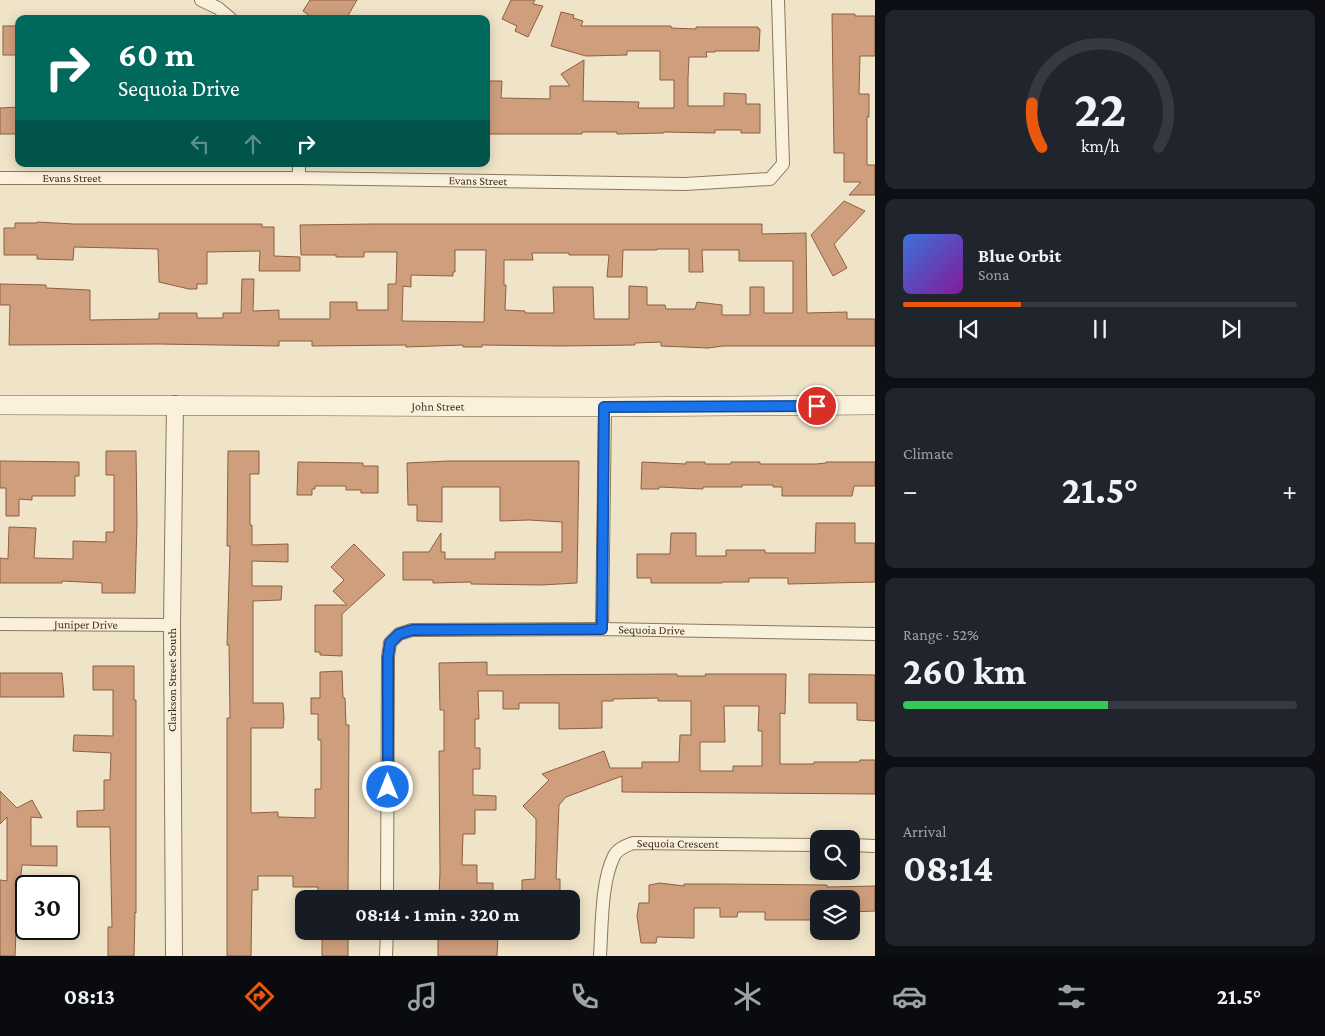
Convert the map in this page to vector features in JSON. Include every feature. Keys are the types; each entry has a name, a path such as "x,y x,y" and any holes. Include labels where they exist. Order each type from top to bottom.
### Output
{"main road":[{"name":"John Street","path":"0,405 175,404 604,407 875,405"}],"street":[{"path":"201,0 218,8 226,15"},
{"name":"Evans Street","path":"0,178 299,178 685,184 770,179 783,164 778,0"},
{"path":"299,167 299,178"},
{"name":"Clarkson Street South","path":"174,956 172,625 175,404"},
{"path":"602,629 604,407"},
{"name":"Juniper Drive","path":"0,624 172,625"},
{"name":"Sequoia Drive","path":"387,890 390,643 399,634 412,630 602,629 875,634"},
{"name":"Sequoia Crescent","path":"600,956 605,886 615,854 622,848 633,843 810,845"},
{"path":"860,845 875,846"},
{"path":"386,956 387,940"}],"building":[{"path":"310,0 357,0 348,15 308,15 303,11"},
{"path":"511,0 535,0 533,4 543,6 528,37 515,31 517,26 502,19"},
{"path":"561,12 574,15 573,18 583,21 581,26 671,26 671,28 696,29 696,27 758,27 760,29 759,51 715,51 706,52 707,57 689,57 688,106 724,106 724,93 746,94 746,104 760,104 760,133 741,133 741,130 715,130 715,133 664,132 617,134 617,132 582,132 582,134 490,134 490,81 502,81 501,98 550,99 550,86 570,86 561,74 584,60 583,101 639,102 638,108 674,108 674,80 660,80 660,51 627,51 627,55 586,56 551,46"},
{"path":"832,14 875,16 875,56 860,56 859,94 869,94 867,165 875,165 875,195 849,195 861,182 844,182 844,153 834,153"},
{"path":"3,26 15,26 15,55 3,55"},
{"path":"15,107 15,134 0,134 0,108"},
{"path":"844,201 865,211 834,244 847,268 833,276 811,235"},
{"path":"15,223 74,224 262,224 262,227 274,227 274,256 300,257 300,271 259,271 260,251 207,252 207,284 197,284 197,289 189,289 159,282 158,249 74,247 73,260 37,259 37,255 4,255 4,228 15,228"},
{"path":"762,224 762,234 806,233 807,313 847,312 847,319 875,319 875,346 723,346 708,348 661,346 661,342 635,343 635,345 482,345 482,347 463,347 463,345 406,347 406,345 312,346 312,341 279,341 279,346 159,344 9,345 10,305 0,305 0,284 46,285 46,288 90,290 90,320 159,319 159,313 197,313 197,318 223,318 223,313 241,313 242,279 254,279 253,311 279,310 279,319 330,319 330,302 357,302 357,310 388,310 388,284 396,284 397,252 364,252 364,257 301,255 300,225","holes":["689,249 689,272 703,272 702,250 739,250 739,261 793,261 793,313 764,313 764,287 750,287 750,315 722,315 722,305 697,302 695,309 666,309 665,305 647,305 647,287 629,286 629,319 594,319 593,287 553,287 554,313 525,313 525,311 505,310 504,260 533,260 532,253 609,255 607,277 622,277 623,250","455,250 486,250 484,322 402,321 403,286 411,287 411,275 453,276 453,272 455,272"]},
{"path":"106,451 136,451 137,523 135,593 102,593 102,583 62,581 62,583 0,583 0,558 8,559 9,527 36,528 34,558 73,559 73,541 106,542 106,532 114,532 114,475 106,475"},
{"path":"228,451 259,451 259,474 250,474 252,545 288,544 288,562 252,561 252,586 282,586 281,600 253,601 253,703 283,703 284,718 283,728 251,728 251,813 278,812 278,817 315,818 315,789 321,789 321,740 318,740 318,714 311,714 311,698 320,698 320,672 342,671 346,725 349,725 348,890 318,890 318,887 293,887 293,876 258,876 258,890 252,890 251,956 227,956 227,718 230,718 229,645 227,645 230,546 227,546"},
{"path":"0,461 79,462 79,476 75,476 75,496 32,496 32,500 19,499 19,516 6,516 6,488 0,488"},
{"path":"448,461 579,461 577,583 541,585 471,584 471,582 433,583 433,580 403,580 403,552 429,552 441,533 441,552 445,552 445,559 495,559 495,552 562,552 562,522 500,521 500,487 442,487 442,522 417,521 417,505 408,505 407,463"},
{"path":"298,462 363,463 363,466 378,466 378,493 361,493 361,490 346,490 346,486 315,486 315,489 312,489 312,495 297,495"},
{"path":"642,462 816,464 826,462 875,462 875,486 854,486 852,496 782,496 782,487 773,487 773,485 703,487 703,489 659,487 659,489 641,489"},
{"path":"816,523 855,523 855,543 875,543 875,582 788,584 788,578 749,578 749,582 651,583 651,578 637,578 637,554 670,554 671,533 696,533 696,556 726,556 726,550 765,550 765,553 815,553"},
{"path":"354,544 385,575 342,614 342,656 320,655 320,652 315,652 315,605 347,605 333,591 344,580 331,567"},
{"path":"487,662 487,675 677,674 677,676 706,676 705,674 786,674 785,714 780,713 780,764 875,760 875,794 622,792 622,776 566,797 559,805 556,879 560,879 560,890 522,890 522,880 535,879 536,836 536,819 523,806 549,780 542,774 604,751 610,768 642,768 642,762 679,762 680,735 691,735 691,701 658,701 658,698 602,701 602,728 559,729 559,703 519,703 519,709 503,709 503,691 478,691 479,719 475,719 475,748 480,748 480,769 473,769 473,795 496,796 496,810 475,810 475,834 463,834 462,865 477,865 477,883 493,883 493,890 439,890 439,751 444,751 444,710 440,710 439,663","holes":["724,706 759,706 758,731 762,731 762,766 733,766 733,771 700,771 700,742 725,742"]},
{"path":"93,666 134,666 134,700 136,700 136,913 134,956 108,956 108,927 112,927 110,827 77,827 77,811 104,810 104,780 110,780 111,753 73,751 74,735 113,736 113,690 93,690"},
{"path":"0,673 62,673 64,697 0,697"},
{"path":"809,674 875,675 875,721 857,720 857,703 809,703"},
{"path":"0,791 17,808 32,800 42,818 31,817 31,846 57,846 57,866 22,865 21,875 15,875 15,956 0,956 0,880 7,881 7,817 0,824"},
{"path":"660,883 684,886 684,884 720,884 827,885 827,887 875,886 875,911 860,912 860,890 810,890 810,920 765,920 765,912 738,912 737,917 720,917 720,908 694,908 694,938 657,937 656,943 641,943 637,916 639,903 649,903 649,885"},
{"path":"322,940 348,940 348,956 322,956"},
{"path":"438,940 498,940 497,956 438,956"}],"route":[{"path":"388,787 388,657 390,643 399,634 412,630 602,629 604,407 817,406"}]}
